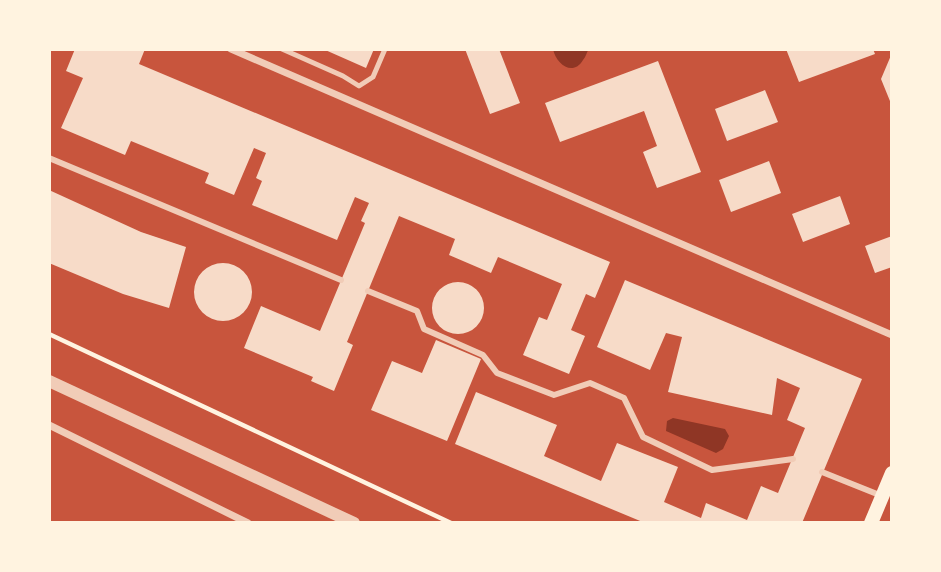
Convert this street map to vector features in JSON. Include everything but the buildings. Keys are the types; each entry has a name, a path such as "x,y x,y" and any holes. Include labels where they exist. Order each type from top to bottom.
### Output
{"main road":[{"path":"871,523 892,473"}],"street":[{"path":"231,49 892,335"},
{"path":"49,158 341,280"},
{"path":"368,291 417,311 424,329 483,355 497,373 554,395 590,383 624,398 643,437 712,470 793,459"},
{"path":"49,381 336,519 354,523"},
{"path":"49,425 248,523"},
{"path":"822,472 882,496"}],"lane":[{"path":"282,49 359,86 373,78 385,49"}],"path":[{"path":"49,334 451,523"}],"shaded area":[{"path":"553,49 589,49 579,65 570,68 561,64"},
{"path":"673,418 725,429 729,436 723,449 716,453 666,431 667,421"}]}
